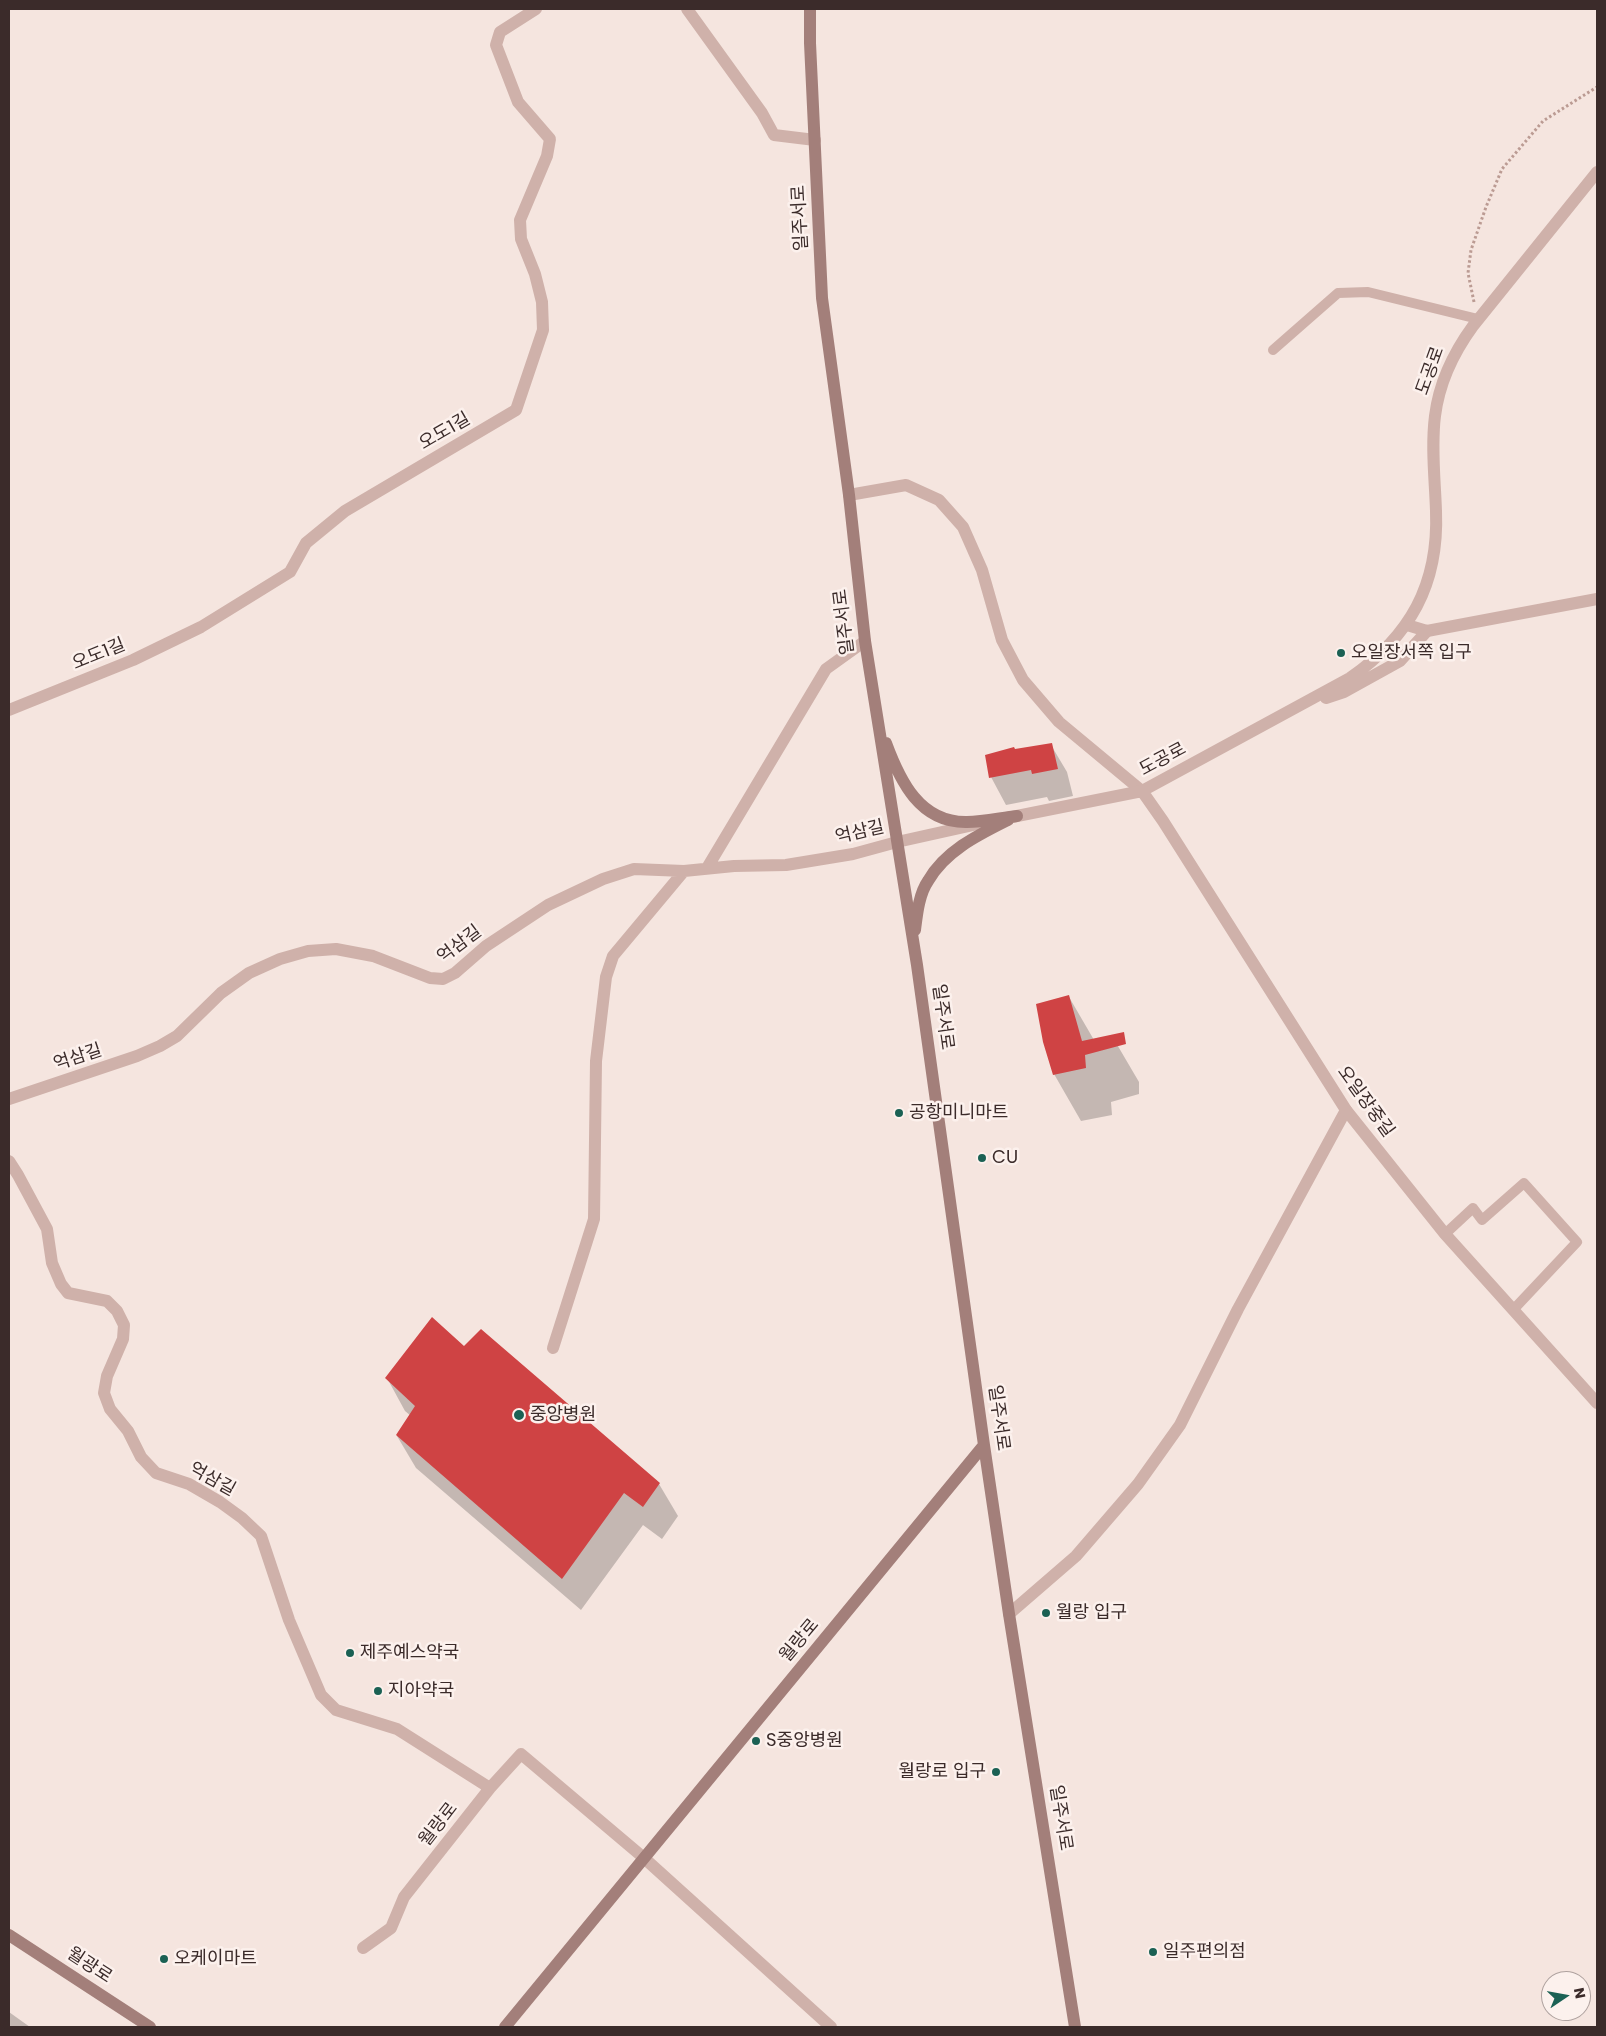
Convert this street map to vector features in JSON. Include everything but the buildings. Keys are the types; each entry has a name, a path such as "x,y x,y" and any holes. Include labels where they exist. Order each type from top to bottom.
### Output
{"main road":[{"name":"일주서로","path":"810,9 822,298 849,495 865,641 917,965 1009,1614 1075,2027"},
{"path":"876,715 894,763 909,792 926,811 943,818 966,822 1016,816"},
{"path":"917,965 914,930 927,881 944,861 970,839 1016,816"},
{"name":"월랑로","path":"505,2027 984,1446"},
{"name":"월광로","path":"9,1935 150,2027"}],"street":[{"name":"오도1길","path":"9,710 133,660 201,627 290,572 306,543 345,511 516,410 543,330 542,302 535,274 521,239 520,220 547,156 550,140 518,102 496,44 500,32 536,9"},
{"path":"687,9 762,113 774,135 815,140"},
{"name":"도공로","path":"897,842 1142,791 1298,708 1350,678 1381,655 1407,625 1430,574 1434,557 1436,521 1435,416 1445,378 1460,343 1597,172"},
{"name":"오일장중길","path":"849,495 906,485 939,500 963,527 982,570 1002,640 1023,680 1059,722 1142,791 1163,821 1346,1110 1445,1234 1597,1403"},
{"path":"1407,625 1427,631 1597,599"},
{"path":"1298,708 1344,692 1400,660 1427,631"},
{"path":"707,868 826,669 865,641"},
{"name":"억삼길","path":"9,1099 137,1056 160,1046 177,1036 220,993 249,973 280,959 308,951 336,949 373,956 430,978 443,980 455,973 486,946 548,905 603,879 634,869 684,871 734,866 786,865 854,854 897,842"},
{"path":"553,1348 594,1219 596,1061 606,977 612,956 684,871"},
{"path":"1009,1614 1076,1556 1138,1484 1180,1425 1238,1309 1346,1110"},
{"name":"억삼길","path":"9,1162 47,1229 52,1263 61,1284 68,1293 107,1301 116,1311 124,1325 123,1339 107,1376 104,1393 110,1409 128,1430 141,1457 156,1473 189,1484 220,1502 242,1518 261,1536 290,1620 321,1695 336,1710 396,1729 490,1788"},
{"name":"월랑로","path":"363,1948 391,1928 404,1897 490,1788 521,1754 644,1858 831,2027"}],"lane":[{"path":"1273,350 1338,293 1368,292 1478,319"},
{"path":"1445,1234 1472,1208 1482,1220 1524,1183 1577,1242 1513,1310"}],"path":[{"path":"1478,319 1468,273 1470,257 1486,207 1502,169 1543,121 1597,87"}],"place":[{"name":"오일장서쪽 입구","path":"1341,653"},
{"name":"공항미니마트","path":"899,1113"},
{"name":"CU","path":"982,1158"},
{"name":"중앙병원","path":"519,1415"},
{"name":"월랑 입구","path":"1046,1613"},
{"name":"제주예스약국","path":"350,1653"},
{"name":"지아약국","path":"378,1691"},
{"name":"S중앙병원","path":"756,1741"},
{"name":"월랑로 입구","path":"996,1772"},
{"name":"일주편의점","path":"1153,1952"},
{"name":"오케이마트","path":"164,1959"}]}
